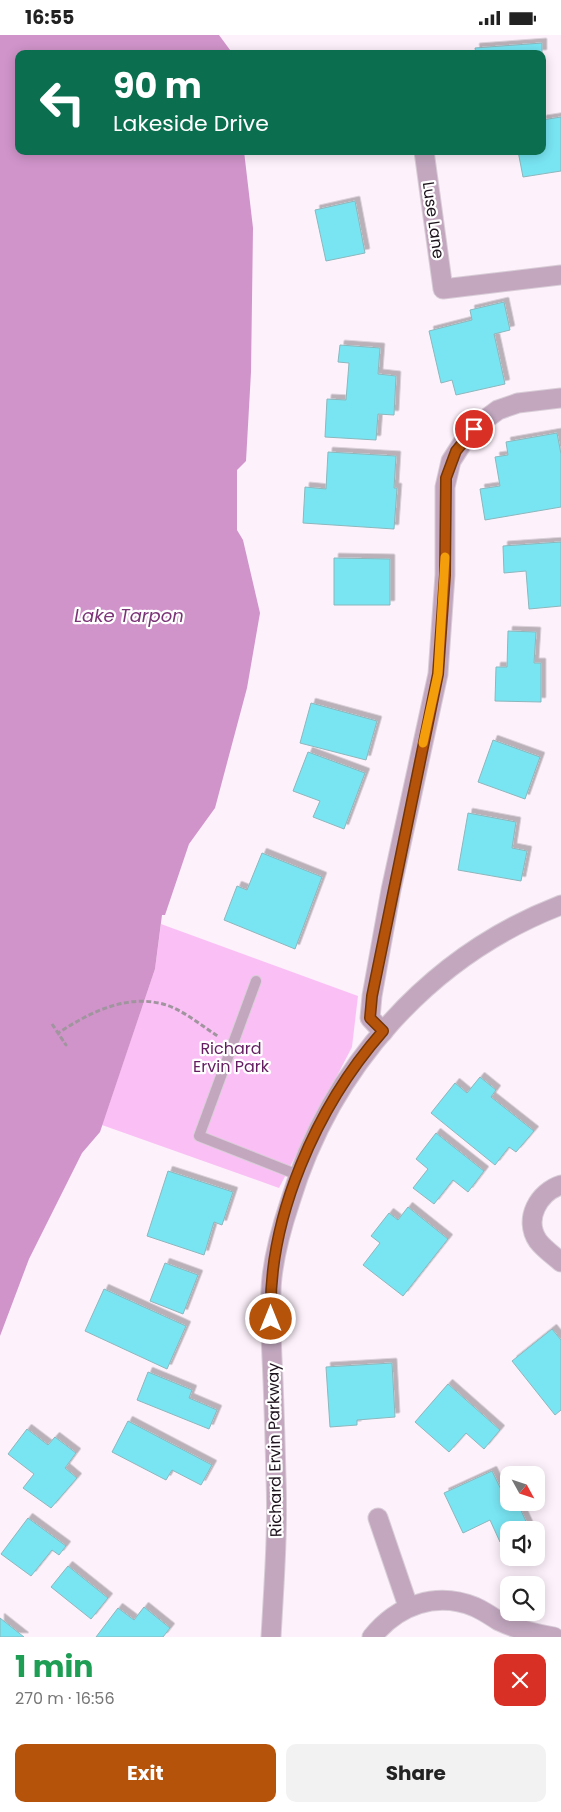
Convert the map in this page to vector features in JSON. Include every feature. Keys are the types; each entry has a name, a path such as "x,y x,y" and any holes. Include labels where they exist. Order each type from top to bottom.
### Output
{"street":[{"name":"Luse Lane","path":"425,155 444,289 561,275"},
{"path":"383,1031 370,1018 372,996 438,674 445,575 446,478 456,451 474,429 490,415 506,406 561,398"},
{"name":"Richard Ervin Parkway","path":"271,1637 277,1523 270,1301 275,1258 298,1175 312,1139 333,1098 383,1031 416,995 468,955 523,921 561,905"},
{"path":"561,1185 546,1192 537,1203 533,1228 537,1240 561,1262"},
{"path":"378,1519 408,1606"},
{"path":"372,1637 387,1621 408,1606 437,1601 462,1603 513,1627 554,1637"}],"lane":[{"path":"256,981 199,1136 298,1175"}],"path":[{"path":"52,1024 66,1045 58,1033 97,1011 119,1003 151,1002 176,1010 232,1046"}],"green space":[{"name":"Richard Ervin Park","path":"161,924 358,996 352,1047 279,1188 102,1125 155,969"}],"water":[{"name":"Lake Tarpon","path":"0,35 219,35 230,50 15,50 15,155 244,155 253,228 251,372 246,461 237,470 237,530 243,540 260,613 247,688 215,808 189,844 165,915 162,915 155,969 100,1132 82,1153 29,1259 0,1336"}],"building":[{"path":"542,43 542,50 475,50 475,48"},
{"path":"561,117 561,171 523,177 519,155 546,155 546,119"},
{"path":"355,201 365,253 326,261 315,210"},
{"path":"504,302 510,330 494,334 505,384 456,395 452,380 441,383 429,331 472,320 470,310"},
{"path":"340,345 380,348 378,374 396,376 394,415 378,414 376,440 325,437 327,399 346,400 349,363 338,362"},
{"path":"557,433 561,454 561,507 485,520 480,489 500,486 495,457 508,455 506,442"},
{"path":"328,452 396,456 394,488 397,488 394,529 303,523 305,487 326,489"},
{"path":"561,542 561,606 529,609 526,571 504,573 503,546"},
{"path":"334,558 390,559 390,605 334,605"},
{"path":"508,631 536,632 534,663 541,663 541,702 495,701 496,667 507,667"},
{"path":"311,703 377,721 366,760 300,743"},
{"path":"493,740 540,757 525,799 478,782"},
{"path":"308,752 365,773 344,829 313,817 320,801 293,791"},
{"path":"468,813 516,822 512,848 527,851 521,881 458,870"},
{"path":"262,853 322,877 295,949 224,920 237,886 247,890"},
{"path":"480,1077 496,1090 491,1097 534,1131 516,1152 509,1147 495,1165 431,1113 455,1083 467,1093"},
{"path":"436,1133 484,1171 468,1192 453,1180 434,1204 413,1188 428,1169 416,1159"},
{"path":"168,1171 233,1192 222,1225 214,1222 204,1255 147,1236"},
{"path":"408,1207 448,1239 403,1296 363,1265 380,1243 371,1236 389,1213 398,1220"},
{"path":"165,1263 198,1275 183,1314 150,1301"},
{"path":"104,1289 186,1326 167,1369 85,1331"},
{"path":"552,1329 561,1340 561,1410 555,1415 512,1361"},
{"path":"392,1363 395,1417 357,1420 357,1425 330,1427 326,1367"},
{"path":"148,1372 192,1390 189,1398 217,1410 209,1429 137,1400"},
{"path":"448,1384 500,1430 484,1449 466,1433 449,1452 415,1422"},
{"path":"128,1421 212,1465 201,1485 172,1470 166,1480 112,1452"},
{"path":"27,1429 48,1445 55,1437 76,1453 65,1468 77,1478 51,1508 23,1488 34,1474 8,1454"},
{"path":"492,1471 500,1487 500,1511 521,1511 526,1521 500,1521 500,1542 490,1520 463,1533 444,1493"},
{"path":"28,1518 66,1546 59,1555 52,1550 31,1576 1,1554"},
{"path":"68,1566 108,1598 91,1619 51,1587"},
{"path":"144,1607 170,1628 163,1637 96,1637 118,1608 134,1620"},
{"path":"0,1618 24,1637 0,1637"}],"slow traffic":[{"path":"423,743 438,674 445,557"}],"route":[{"path":"271,1319 270,1301 275,1258 288,1208 306,1153 333,1098 383,1031 370,1018 372,996 392,890 438,674 445,575 446,478 456,451 474,429"}]}
